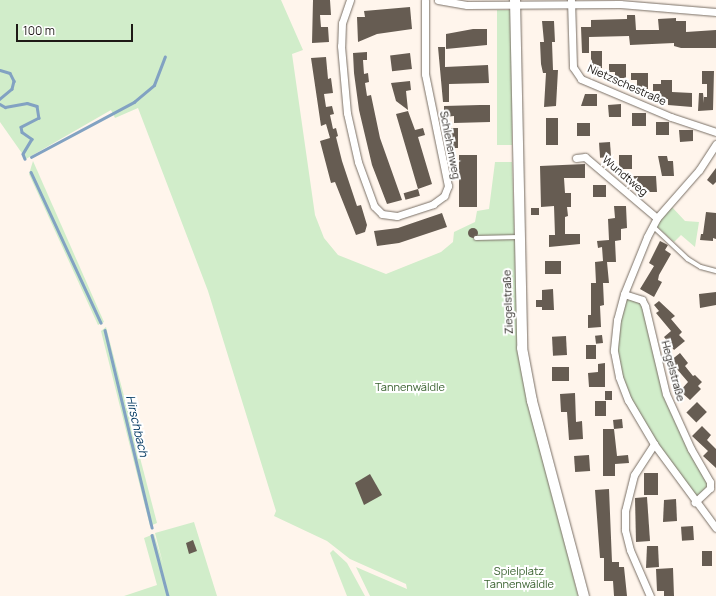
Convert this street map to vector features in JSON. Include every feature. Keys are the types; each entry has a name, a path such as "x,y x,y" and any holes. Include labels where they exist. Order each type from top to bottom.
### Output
{"main road":[{"name":"Ziegelstraße","path":"515,3 520,317 528,378 584,596"}],"street":[{"name":"Schlehenweg","path":"350,0 342,23 341,46 348,112 358,162 374,206 382,214 397,216 433,204 444,196 448,186 425,74 425,0"},
{"path":"438,0 467,5 571,2 662,3 716,12"},
{"name":"Nietzschestraße","path":"571,2 573,67 581,79 671,117 716,132"},
{"path":"716,144 699,170 658,218 653,226 624,294 617,320 614,351 619,377 628,400 654,444 695,502 716,526"},
{"name":"Wundtweg","path":"576,158 585,158 658,218"},
{"name":"Hegelstraße","path":"624,294 642,300 645,306 666,394 691,449 710,482 710,488 695,502"},
{"path":"650,596 630,550 625,530 625,511 634,475 654,444"}],"lane":[{"path":"653,226 688,259 701,267 716,271"},
{"path":"476,238 518,237"}],"green space":[{"name":"Tannenwäldle","path":"0,0 281,0 303,50 292,54 315,215 324,238 338,255 386,274 441,252 453,242 454,232 475,222 477,211 489,209 495,162 512,162 519,356 578,596 370,596 356,567 407,589 406,584 350,559 327,541 274,516 276,511 208,291 138,108 115,118 111,110 26,159 0,122"},
{"path":"497,10 512,10 512,145 497,145"},
{"path":"33,161 104,322 98,325 29,174"},
{"path":"671,206 685,221 699,222 695,247 681,235 674,242 656,226"},
{"path":"624,294 642,300 666,394 710,482 695,502 628,400 614,351"},
{"path":"106,327 157,523 150,526 101,331"},
{"path":"194,522 217,596 124,596 157,585 144,538 154,534 163,564 155,533"},
{"path":"333,550 347,563 365,596 347,596 330,553"}],"building":[{"path":"313,0 330,0 331,15 320,15 321,27 328,27 329,42 312,43"},
{"path":"410,7 412,29 377,34 358,42 357,17 365,17 364,11"},
{"path":"627,15 635,15 636,30 659,30 658,19 676,18 676,21 686,21 686,32 716,30 716,48 681,48 674,46 674,43 630,45 629,36 589,37 589,53 582,53 581,27 591,27 591,20 627,19"},
{"path":"542,21 554,21 555,42 552,42 553,70 558,70 556,106 544,107 546,73 543,73 541,64 540,42 544,42"},
{"path":"473,29 487,29 487,45 446,49 446,34"},
{"path":"438,47 445,47 445,67 488,65 489,83 449,84 449,102 443,102"},
{"path":"591,51 602,51 602,68 591,68"},
{"path":"367,52 367,60 363,60 364,74 368,73 369,82 365,83 367,96 371,95 380,138 402,200 387,204 372,165 359,110 354,73 353,53"},
{"path":"410,53 412,69 392,71 390,55"},
{"path":"326,57 328,79 331,78 333,93 324,94 326,107 332,106 334,114 330,115 333,129 336,128 338,136 336,137 342,161 357,206 361,205 367,225 365,232 356,235 335,182 331,183 320,141 330,138 326,124 321,126 311,58"},
{"path":"609,64 626,64 626,78 615,78 615,72 609,72"},
{"path":"702,71 714,71 713,110 698,111 699,93 703,93 704,103 704,97 707,97 707,84 702,84"},
{"path":"631,73 648,73 648,89 637,90 637,80 631,80"},
{"path":"661,80 672,80 672,92 692,93 692,107 668,105 668,99 659,99 660,91 653,91 653,84 661,84"},
{"path":"410,81 411,90 406,91 408,110 396,101 391,83"},
{"path":"585,94 597,94 597,106 581,106"},
{"path":"621,104 621,117 609,117 608,105"},
{"path":"490,105 490,122 454,123 454,116 444,117 444,106"},
{"path":"408,111 415,130 423,128 425,135 418,137 432,184 418,189 396,114"},
{"path":"632,113 646,113 646,126 632,126"},
{"path":"546,118 558,118 558,145 546,145"},
{"path":"656,122 669,122 669,135 656,135"},
{"path":"577,123 590,123 590,136 577,136"},
{"path":"451,128 458,128 458,148 451,148"},
{"path":"679,130 693,130 693,141 680,142"},
{"path":"610,142 611,157 600,158 599,143"},
{"path":"459,155 477,155 477,207 459,207"},
{"path":"619,155 632,155 632,169 619,169"},
{"path":"658,156 667,156 668,161 673,161 674,176 662,176"},
{"path":"585,164 585,178 564,178 565,193 571,193 571,207 567,207 568,216 565,217 565,234 580,234 580,244 549,247 549,235 555,235 554,206 541,207 540,166"},
{"path":"716,168 716,182 713,185 707,180"},
{"path":"634,176 656,176 657,192 643,192 630,182"},
{"path":"593,185 606,185 606,197 593,197"},
{"path":"418,189 420,196 406,200 404,193"},
{"path":"614,206 626,206 627,228 621,229 621,240 615,241 616,262 607,262 609,283 603,283 604,305 600,306 601,327 588,328 588,315 591,315 591,283 596,283 595,262 603,261 602,247 598,248 597,241 609,240 608,219 615,218"},
{"path":"531,208 539,208 539,215 531,215"},
{"path":"706,212 716,213 716,239 713,238 713,241 700,240 701,234 703,234"},
{"path":"442,213 447,227 399,243 377,246 374,231 398,228"},
{"path":"473,228 478,233 473,238 468,233"},
{"path":"660,241 668,245 665,250 671,254 659,275 658,280 662,282 654,297 640,289 654,266 649,263"},
{"path":"545,261 561,261 561,274 545,274"},
{"path":"553,289 554,310 542,310 542,307 536,307 536,300 542,300 542,290"},
{"path":"716,292 716,305 700,308 699,294"},
{"path":"659,301 675,316 671,319 682,332 679,335 685,341 674,350 664,337 671,331 656,313 659,311 654,305"},
{"path":"602,335 603,343 596,344 595,336"},
{"path":"566,336 567,355 553,356 552,337"},
{"path":"586,345 596,345 596,359 586,359"},
{"path":"680,353 688,363 685,366 693,376 695,375 702,382 698,386 701,389 690,400 680,391 688,382 670,361"},
{"path":"605,363 605,387 589,387 588,373 598,372 598,364"},
{"path":"552,367 569,367 569,381 552,381"},
{"path":"605,391 612,391 612,400 605,400"},
{"path":"575,393 576,422 582,421 583,439 569,440 567,412 561,412 560,394"},
{"path":"595,401 606,401 606,416 595,416"},
{"path":"697,402 707,412 696,423 686,413"},
{"path":"622,419 623,428 614,429 613,420"},
{"path":"702,426 711,435 707,440 716,449 716,468 703,456 708,451 692,436"},
{"path":"603,429 614,429 617,456 628,455 629,463 615,464 615,476 603,476"},
{"path":"589,455 590,471 575,472 574,456"},
{"path":"644,473 658,473 658,495 644,495"},
{"path":"370,474 382,495 364,505 355,483"},
{"path":"609,489 612,562 619,562 619,567 624,567 627,596 614,596 613,581 604,581 604,558 600,558 595,490"},
{"path":"647,497 650,541 636,542 635,498"},
{"path":"676,499 677,521 663,522 664,500"},
{"path":"693,526 694,540 682,541 681,527"},
{"path":"193,540 197,551 189,554 186,543"},
{"path":"647,546 658,546 659,567 646,568"},
{"path":"702,551 712,551 712,566 702,566"},
{"path":"673,568 674,596 664,596 664,591 657,591 656,569"}],"waterway":[{"path":"31,157 134,102 154,85 165,57"},
{"name":"Hirschbach","path":"0,70 10,73 14,81 12,89 0,99"},
{"name":"Hirschbach","path":"0,104 5,107 27,103 37,106 39,118 21,127 22,132 32,139 23,154 25,159"},
{"name":"Hirschbach","path":"31,172 101,323"},
{"name":"Hirschbach","path":"105,330 152,527"},
{"name":"Hirschbach","path":"152,535 168,596"}],"park label":[{"name":"Spielplatz Tannenwäldle","path":"519,578"}]}
